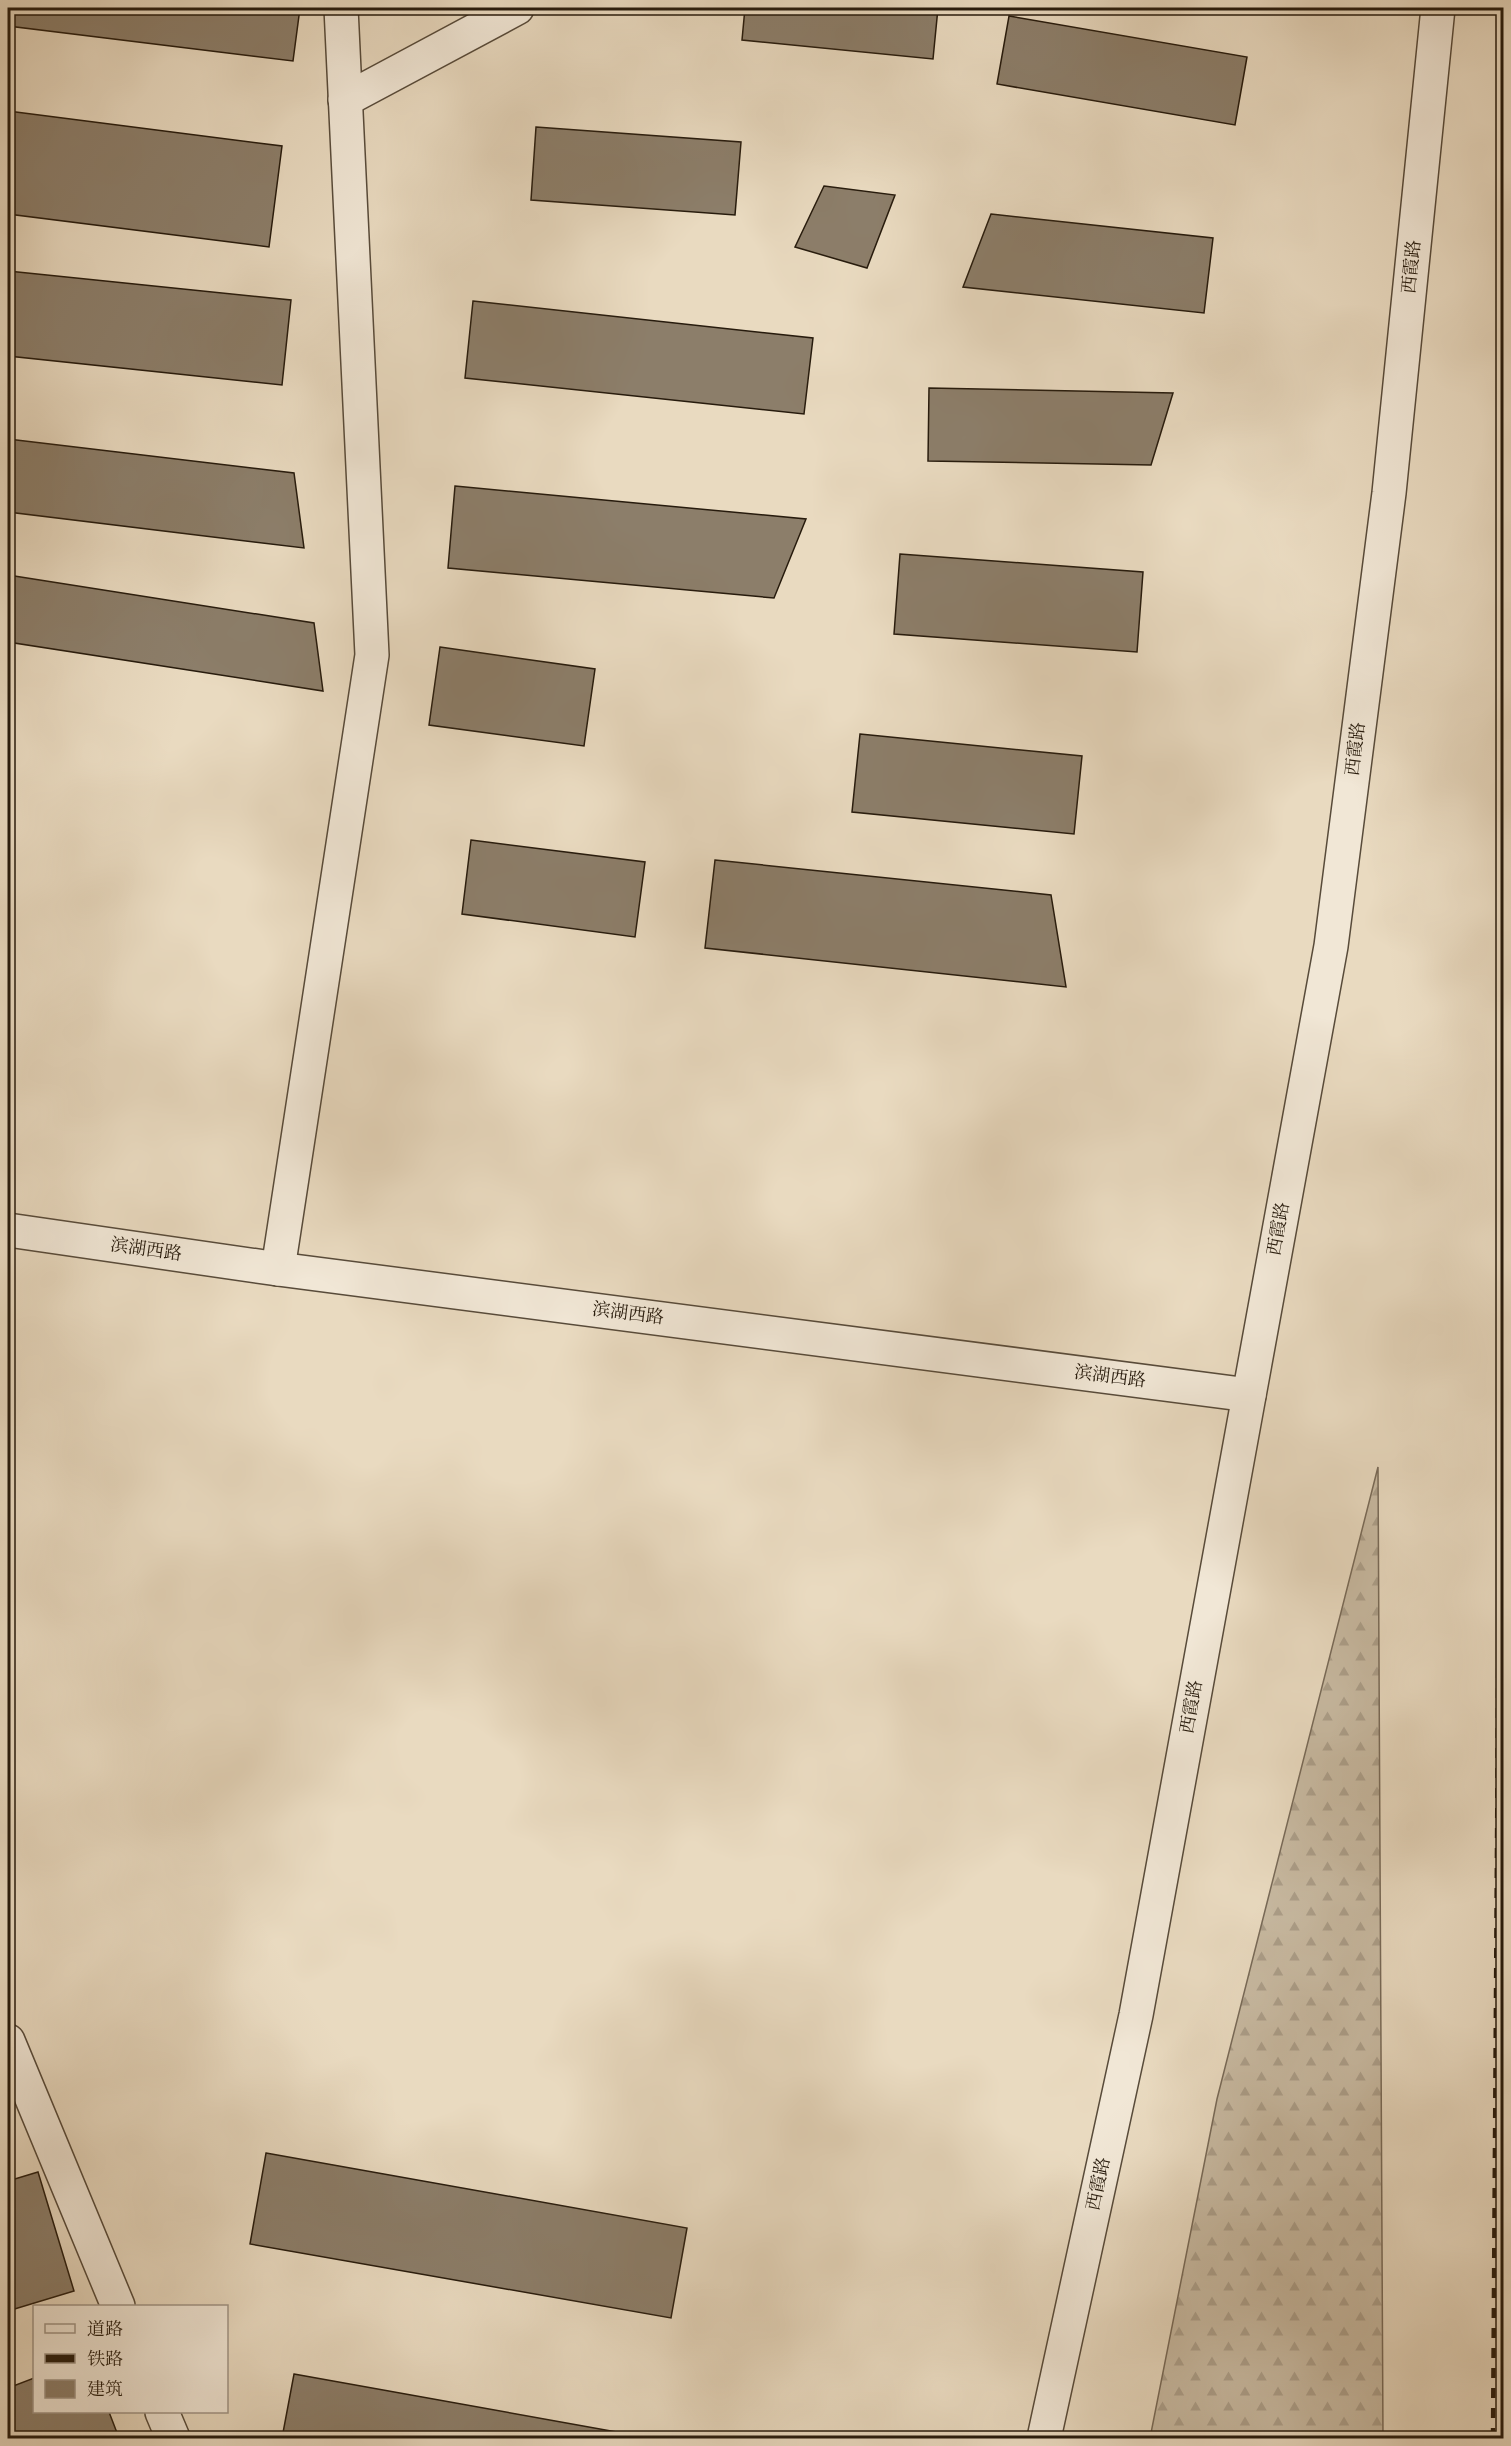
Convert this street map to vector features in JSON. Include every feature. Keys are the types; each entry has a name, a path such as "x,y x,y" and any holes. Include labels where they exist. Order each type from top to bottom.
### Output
{"street":[{"path":"278,1269 372,655 341,8"},
{"path":"345,100 517,8"},
{"name":"西霞路","path":"1044,2439 1136,2015 1330,946 1389,494 1438,8"},
{"name":"滨湖西路","path":"8,1230 278,1269 1248,1395"},
{"path":"8,2041 117,2305"},
{"path":"162,2413 173,2439"}],"green space":[{"path":"1378,1467 1383,2438 1150,2438 1217,2099"}],"building":[{"path":"8,8 300,8 293,61 8,26"},
{"path":"745,8 938,8 933,59 742,40"},
{"path":"1009,16 1247,57 1235,125 997,84"},
{"path":"8,111 282,146 269,247 8,214"},
{"path":"536,127 741,142 735,215 531,200"},
{"path":"824,186 895,195 867,268 795,247"},
{"path":"991,214 1213,238 1204,313 963,287"},
{"path":"8,271 291,300 282,385 8,356"},
{"path":"473,301 813,338 804,414 465,378"},
{"path":"929,388 1173,393 1151,465 928,461"},
{"path":"8,439 294,473 304,548 8,512"},
{"path":"455,486 806,519 774,598 448,568"},
{"path":"900,554 1143,572 1137,652 894,634"},
{"path":"8,575 314,623 323,691 8,642"},
{"path":"440,647 595,669 584,746 429,725"},
{"path":"860,734 1082,756 1074,834 852,812"},
{"path":"471,840 645,862 635,937 462,914"},
{"path":"715,860 1051,895 1066,987 705,948"},
{"path":"266,2153 687,2228 671,2318 250,2244"},
{"path":"38,2172 74,2291 8,2311 8,2181"},
{"path":"294,2374 650,2438 282,2438"},
{"path":"33,2378 33,2413 109,2413 119,2438 8,2438 8,2388"}],"railway":[{"path":"1493,2438 1499,1554 1504,1475"}]}
